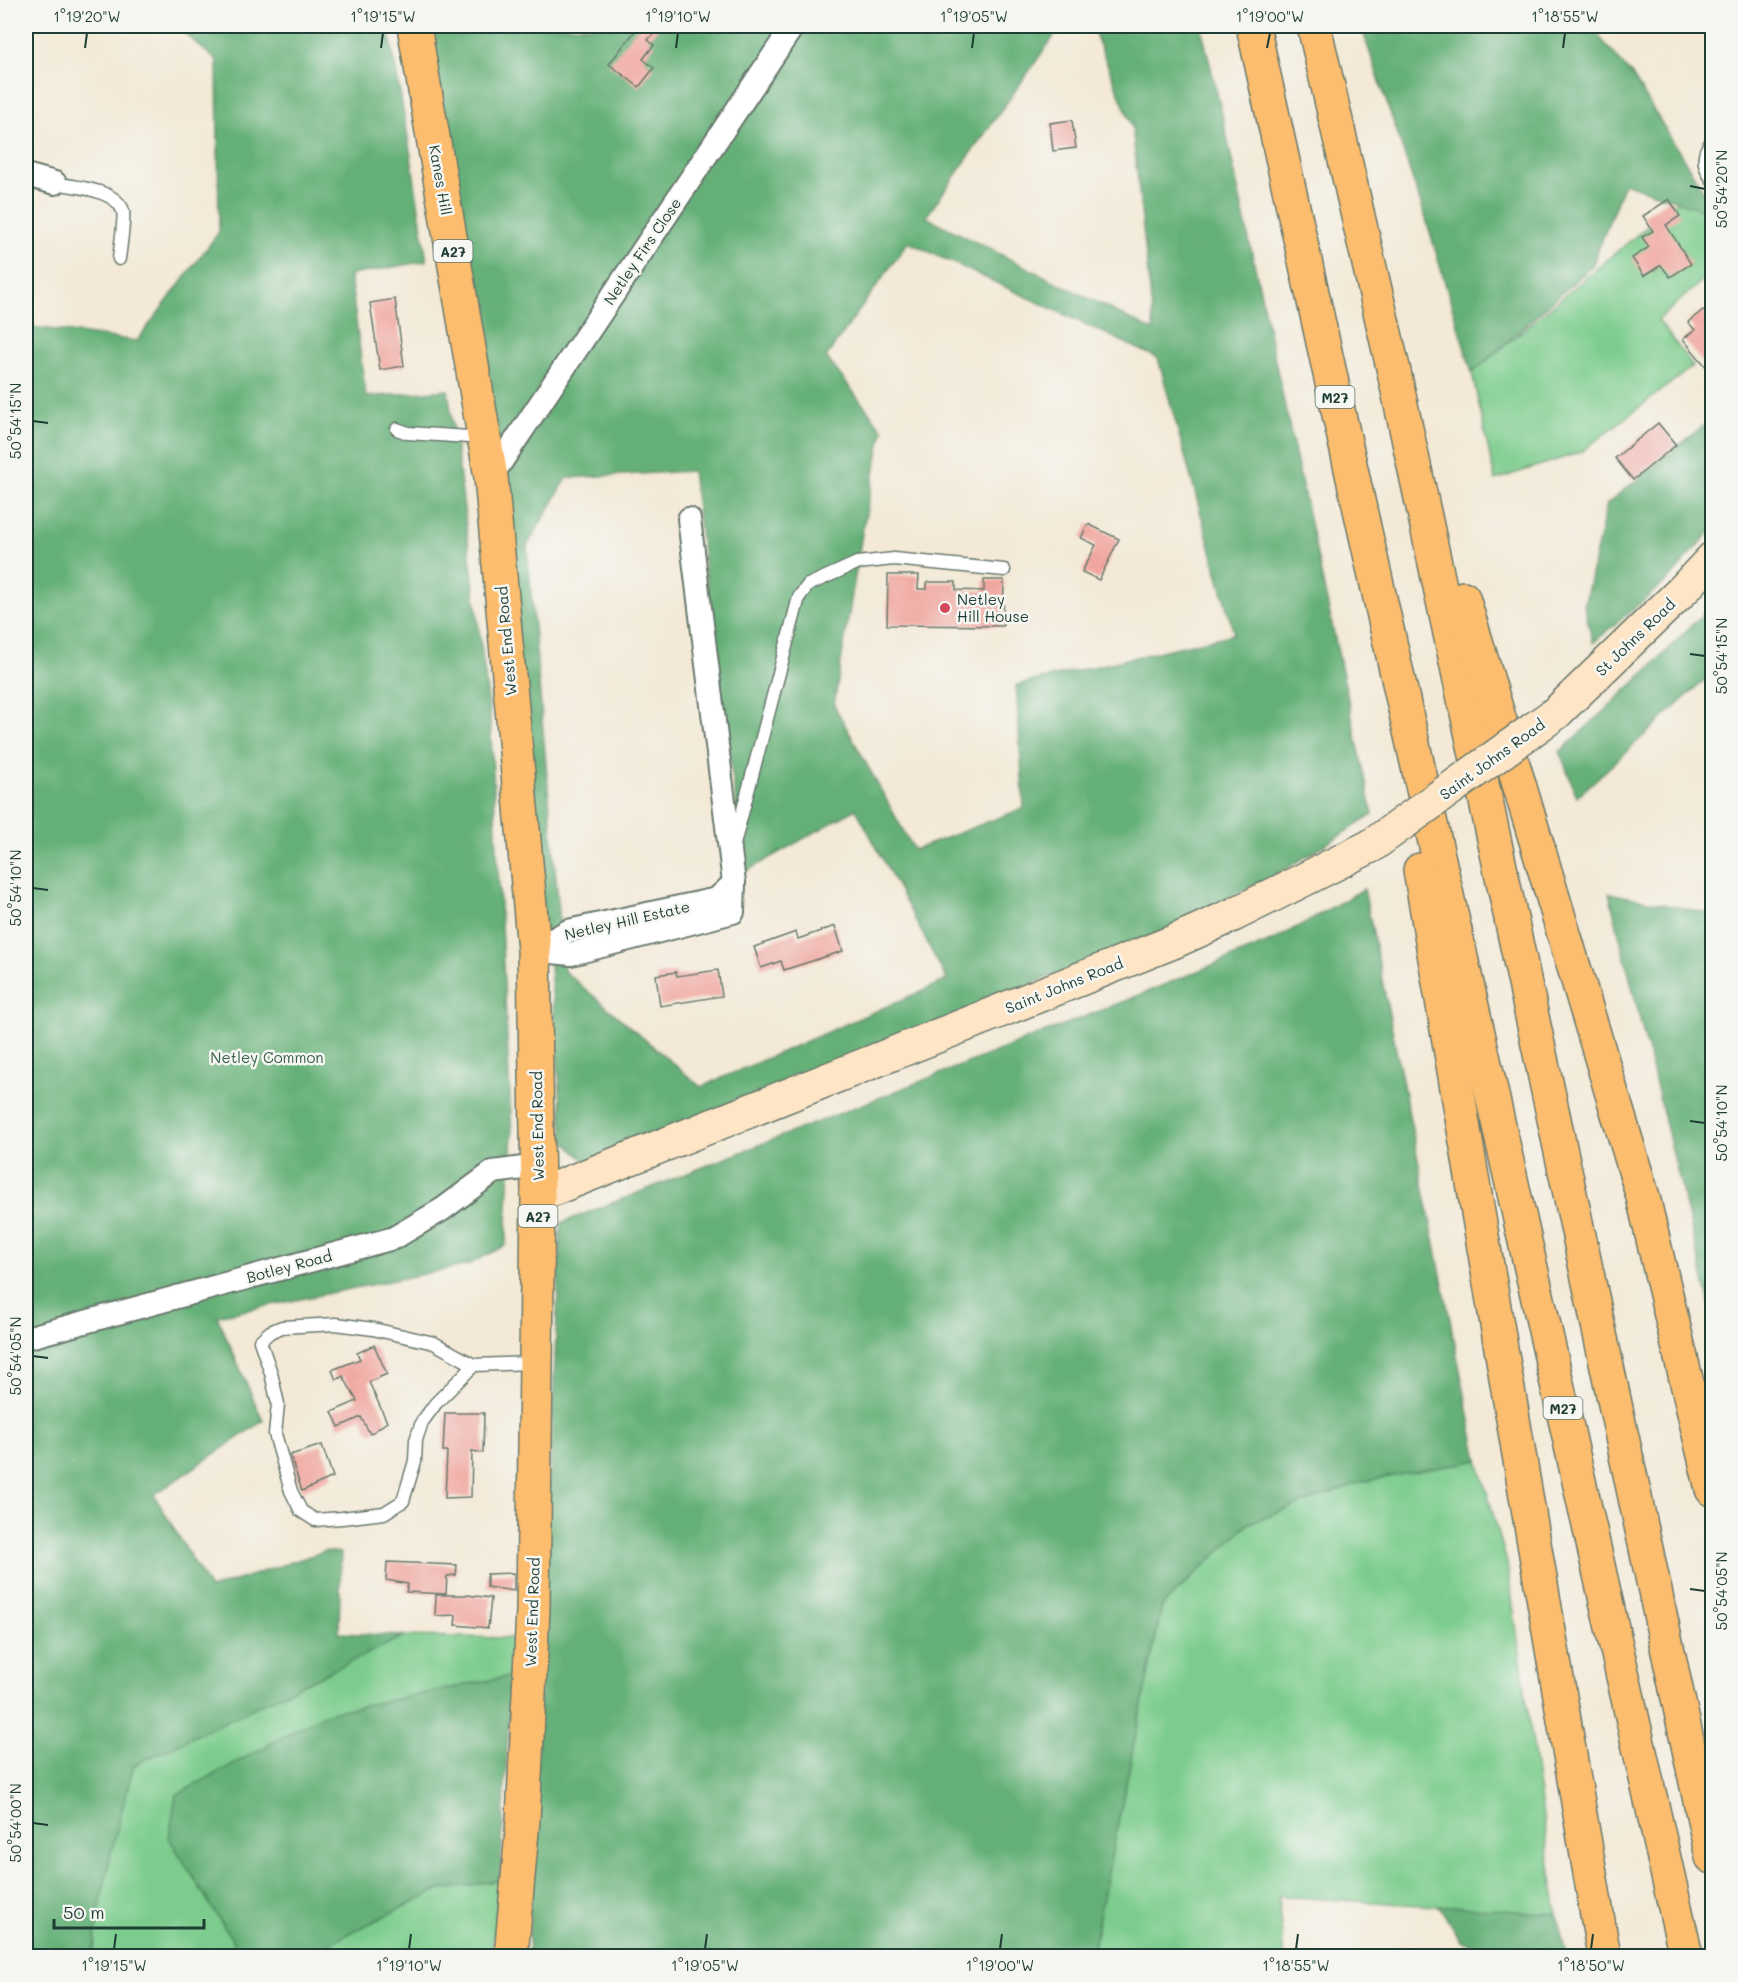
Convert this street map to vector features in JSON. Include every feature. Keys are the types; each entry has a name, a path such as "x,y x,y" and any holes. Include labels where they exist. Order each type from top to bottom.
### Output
{"main road":[{"name":"Kanes Hill","path":"414,26 491,477"},
{"name":"M27","path":"1253,26 1686,1956"},
{"path":"1314,26 1394,372 1713,1857"},
{"path":"1394,372 1643,1197 1713,1489"},
{"name":"West End Road","path":"491,477 534,950 538,1180 533,1609 523,1820 512,1956"},
{"name":"M27","path":"1357,496 1604,1956"},
{"name":"St Johns Road","path":"1557,713 1713,559"},
{"name":"Saint Johns Road","path":"538,1180 1173,942 1235,914 1371,846 1557,713"}],"street":[{"name":"Netley Firs Close","path":"491,477 793,26"},
{"path":"26,175 55,183"},
{"name":"Netley Hill Estate","path":"534,950 568,931 717,899 734,883 689,519"},
{"name":"Botley Road","path":"26,1338 394,1238 443,1209 493,1172 538,1180"}],"lane":[{"path":"1713,141 1707,148 1704,161 1706,170 1713,179"},
{"path":"55,183 108,194 117,201 123,212 119,259"},
{"path":"397,429 408,433 485,438"},
{"path":"731,857 799,597 808,585 857,562 894,559 1004,570"},
{"path":"474,1365 436,1403 422,1422 416,1440 415,1461 403,1501 384,1513 315,1520 301,1511 291,1491 275,1434 278,1404 260,1341 270,1332 282,1328 336,1324 373,1329 434,1343 474,1365 536,1363"}],"green space":[{"name":"Netley Common","path":"176,26 388,26 427,261 350,275 366,397 448,390 490,716 512,1132 506,1245 468,1265 217,1316 263,1421 154,1495 210,1589 325,1551 341,1553 339,1633 404,1636 134,1765 104,1884 93,1956 26,1956 26,326 137,341 219,232 217,61"},
{"path":"425,26 1061,26 926,217 1154,331 1132,126 1092,26 1201,26 1373,815 1281,872 1147,938 586,1162 564,1141 550,966","holes":["908,242 1158,358 1234,634 1016,685 1024,808 914,850 834,705 863,528 883,430 826,357","692,471 745,872 856,809 947,980 701,1087 564,971 527,546 567,478"]},
{"path":"1361,26 1590,26 1632,75 1712,205 1712,213 1624,183 1592,266 1472,373 1426,219"},
{"path":"1693,188 1712,209 1712,272 1658,320 1693,366 1581,452 1495,480 1472,373"},
{"path":"1703,426 1712,434 1712,530 1668,580 1593,643 1584,606 1607,504"},
{"path":"1712,604 1712,673 1577,797 1560,752 1652,666"},
{"path":"1364,889 1478,1460 1361,1482 1249,1523 1162,1606 1091,1956 528,1956 561,1223 1276,939"},
{"path":"1609,893 1712,914 1712,1313"},
{"path":"1478,1460 1507,1563 1557,1914 1278,1896 1284,1956 1091,1956 1162,1606 1249,1523 1361,1482"},
{"path":"404,1636 512,1638 511,1676 327,1713 316,1950 435,1891 500,1880 491,1956 93,1956 104,1884 134,1765"},
{"path":"511,1676 500,1880 435,1891 316,1950 237,1948 169,1838 176,1795 327,1713"},
{"path":"1438,1905 1557,1914 1566,1956 1511,1956 1512,1954 1461,1941"}],"building":[{"path":"639,26 660,26 648,40 654,45 643,59 654,68 639,87 609,64"},
{"path":"1072,120 1076,148 1053,151 1050,123"},
{"path":"1669,199 1680,216 1666,225 1691,264 1670,277 1661,265 1644,276 1632,258 1649,247 1642,237 1653,231 1643,216"},
{"path":"395,299 404,366 380,370 370,303"},
{"path":"1703,310 1711,319 1712,317 1712,374 1683,339 1695,330 1688,322"},
{"path":"1658,423 1676,445 1633,480 1615,458"},
{"path":"1088,524 1119,539 1099,580 1082,572 1096,545 1081,538"},
{"name":"Netley Hill House","path":"888,575 919,575 918,589 927,589 927,582 956,582 956,590 984,591 984,580 1004,580 1003,626 887,625"},
{"path":"835,926 843,951 784,970 781,961 761,968 754,947 796,932 798,939"},
{"path":"718,970 722,996 660,1006 656,975 676,972 677,976"},
{"path":"374,1345 387,1374 369,1382 387,1422 370,1434 361,1417 339,1427 332,1412 357,1401 343,1376 336,1380 332,1370 360,1359 357,1353"},
{"path":"445,1413 484,1413 483,1453 472,1451 471,1497 445,1498 447,1451 443,1451"},
{"path":"322,1445 333,1477 302,1491 290,1455"},
{"path":"387,1562 457,1565 456,1575 447,1576 446,1594 406,1592 408,1584 386,1580"},
{"path":"514,1573 514,1591 487,1587 487,1574"},
{"path":"436,1595 491,1598 488,1628 455,1625 456,1615 435,1616"}],"place":[{"name":"Netley Hill House","path":"945,608"}]}
